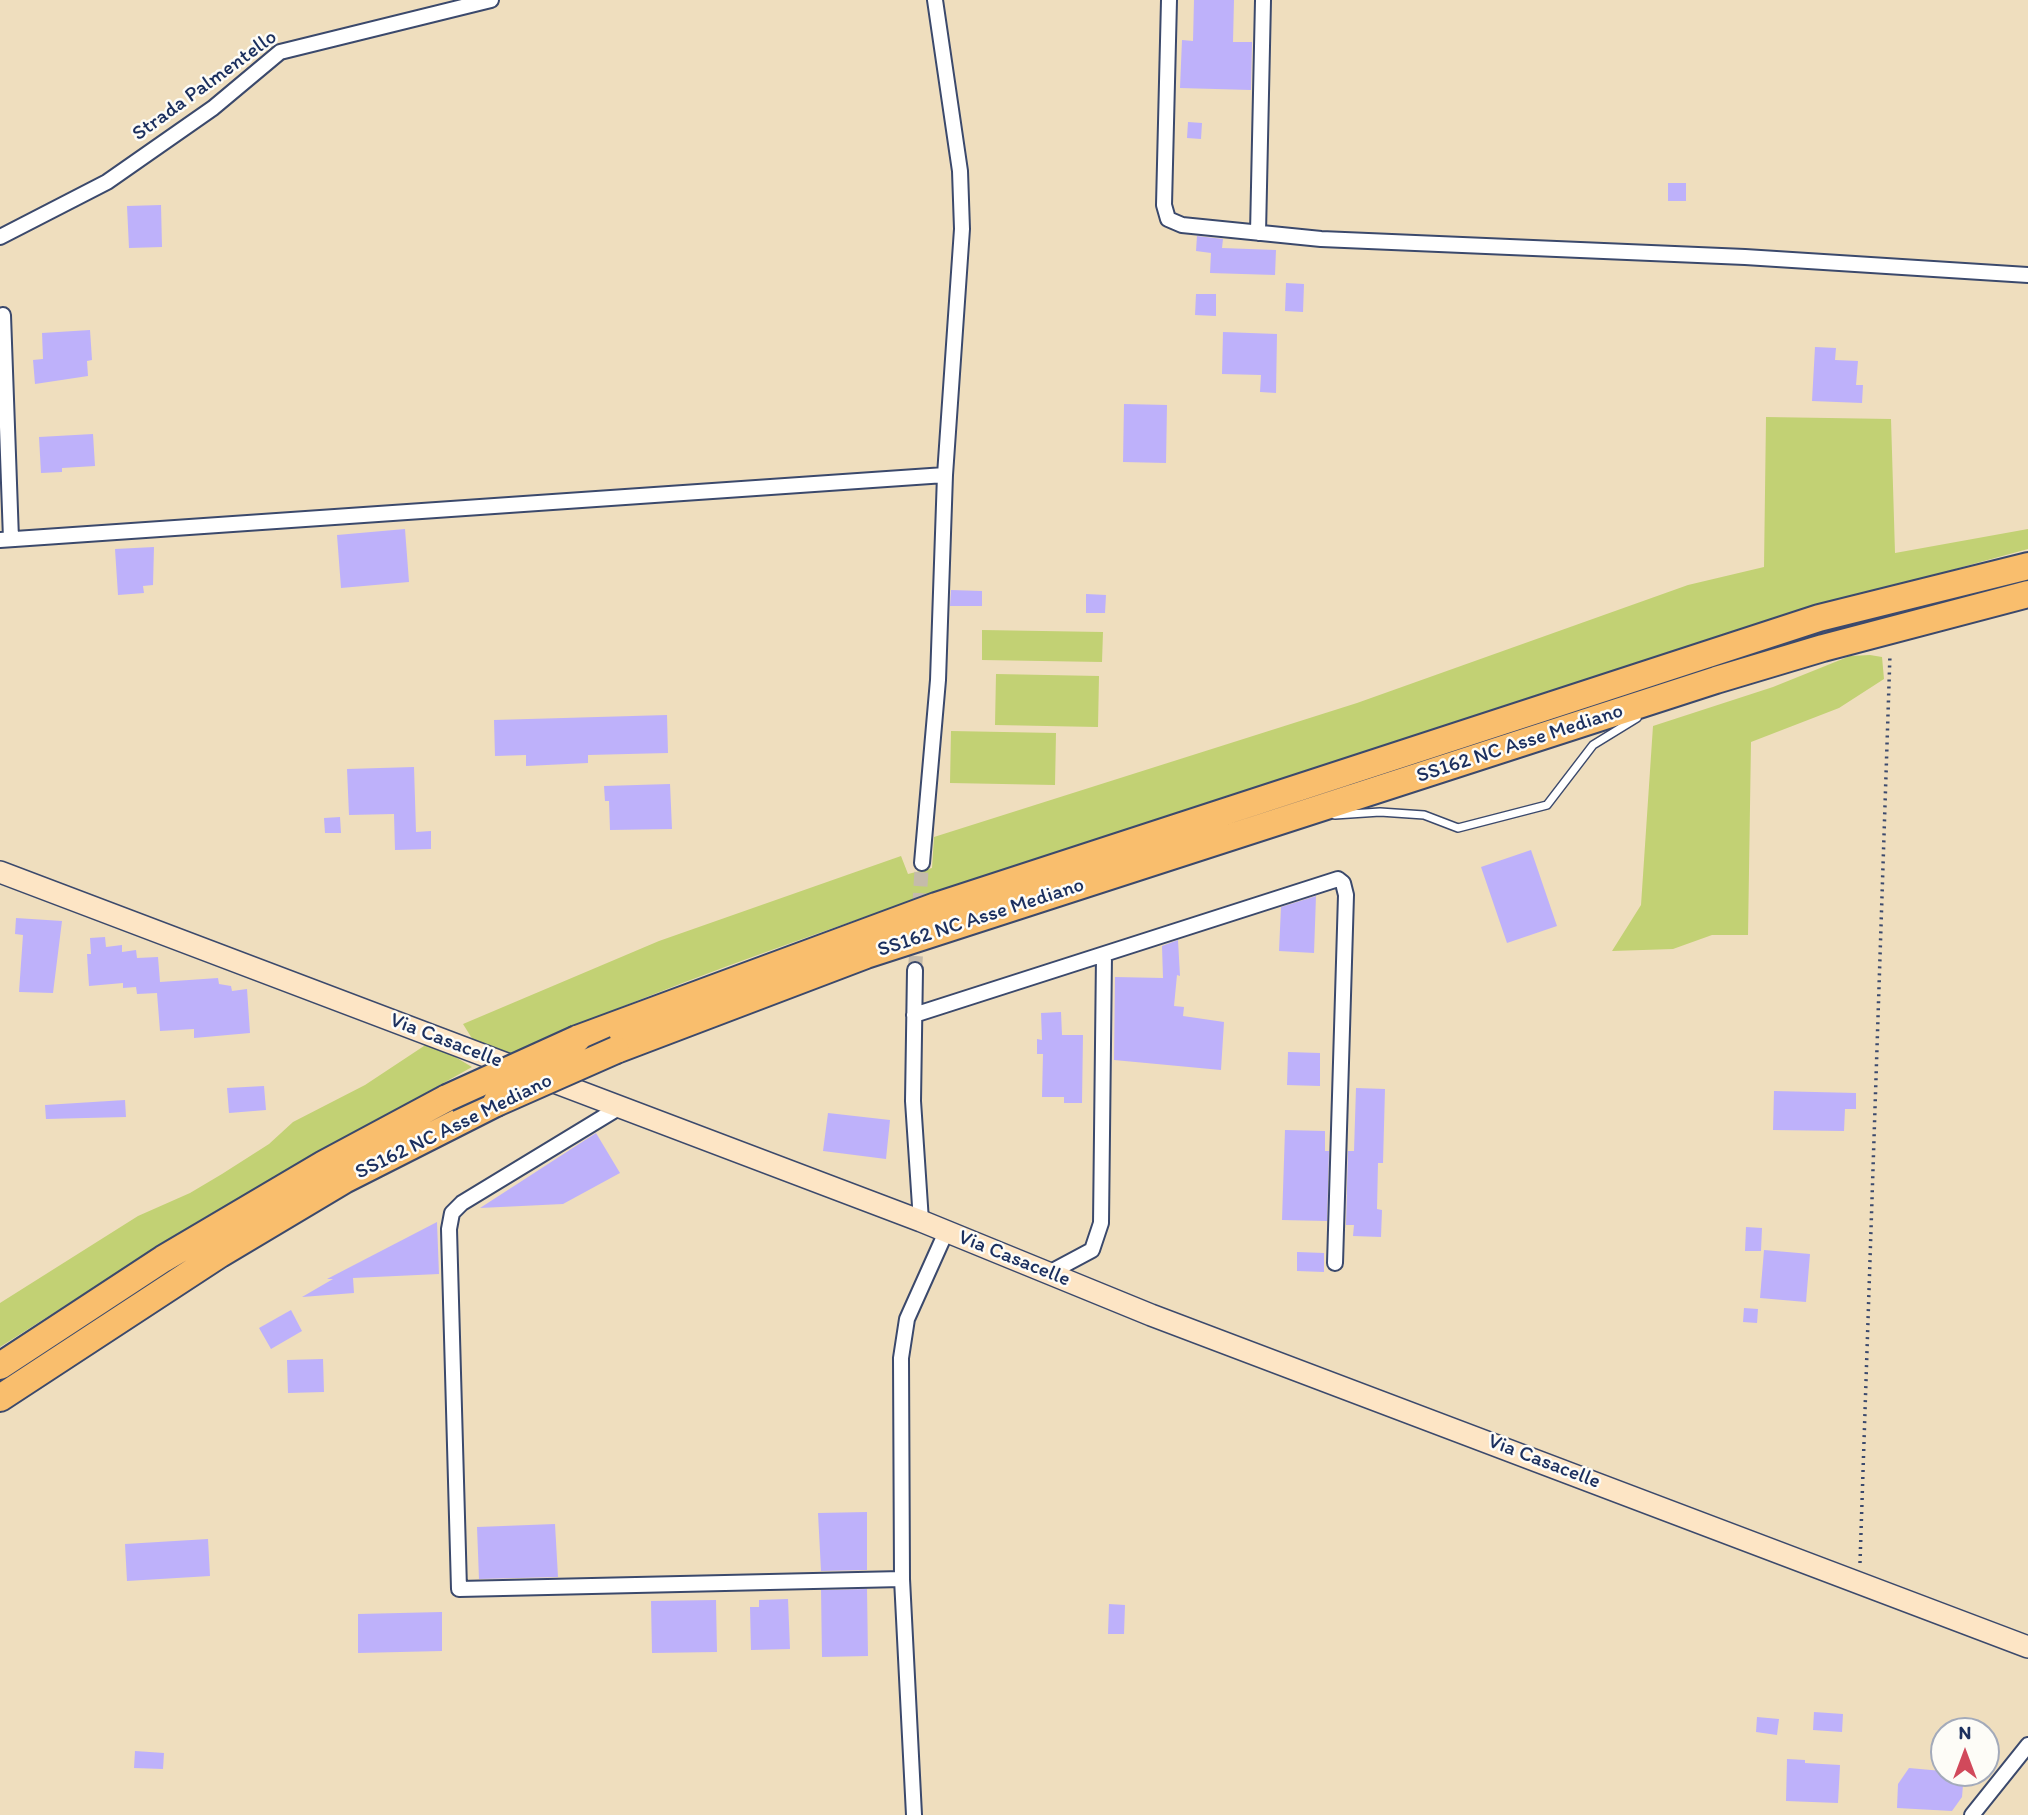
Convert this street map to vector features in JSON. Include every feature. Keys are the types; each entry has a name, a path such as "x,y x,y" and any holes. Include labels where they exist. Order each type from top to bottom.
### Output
{"highway":[{"name":"SS162 NC Asse Mediano","path":"0,1366 163,1259 324,1164 447,1098 577,1039 936,906 1819,618 2028,566"},
{"name":"SS162 NC Asse Mediano","path":"0,1398 231,1248 344,1181 496,1103 617,1049 878,951 1716,680 1823,648 2028,594"}],"street":[{"name":"Strada Palmentello","path":"0,237 107,181 213,108 280,52 293,46 491,0"},
{"path":"922,863 938,680 945,475 962,229 960,171 935,0"},
{"path":"1169,0 1164,205 1168,219 1182,225 1321,239 1745,257 2028,275"},
{"path":"1258,233 1263,0"},
{"path":"3,315 6,540 945,475"},
{"name":"Via Casacelle","path":"0,872 921,1221 1049,1273 2028,1647"},
{"path":"914,1014 1338,878 1343,883 1346,895 1335,1263"},
{"path":"1049,1273 1092,1250 1101,1223 1104,955"},
{"path":"915,970 913,1101 921,1221"},
{"path":"620,1107 462,1203 452,1213 449,1228 459,1589 902,1579"},
{"path":"914,1815 902,1579 901,1358 907,1319 946,1232"},
{"path":"1972,1815 2028,1745"}],"lane":[{"path":"1655,709 1716,680"},
{"path":"1293,819 1380,812 1424,815 1458,828 1547,805 1593,745 1643,715"}],"path":[{"path":"1859,1582 1890,653"}],"green space":[{"path":"1766,417 1891,419 1895,553 2028,529 2028,549 1823,607 1620,670 947,889 683,983 510,1054 473,1040 463,1024 659,941 901,856 908,874 932,868 934,837 1357,703 1688,585 1764,567"},
{"path":"982,630 1103,632 1102,662 982,660"},
{"path":"1850,656 1882,657 1884,679 1839,708 1751,742 1748,935 1712,935 1673,949 1612,951 1641,905 1653,726 1773,687"},
{"path":"996,674 1099,676 1098,727 995,725"},
{"path":"951,731 1056,733 1055,785 950,783"},
{"path":"427,1044 442,1049 472,1067 200,1220 0,1347 0,1303 138,1216 190,1193 222,1174 269,1144 293,1122 365,1085"}],"building":[{"path":"1194,0 1234,0 1233,42 1252,42 1251,90 1180,88 1182,40 1193,41"},
{"path":"1188,122 1202,123 1201,139 1187,138"},
{"path":"1668,183 1686,183 1686,201 1668,201"},
{"path":"161,205 162,247 129,248 127,206"},
{"path":"1197,236 1223,239 1222,248 1276,250 1275,275 1210,273 1211,253 1196,251"},
{"path":"1286,283 1304,284 1303,312 1285,311"},
{"path":"1196,294 1216,294 1216,316 1195,315"},
{"path":"90,330 92,360 87,361 88,376 35,384 33,360 43,359 42,333"},
{"path":"1223,332 1277,334 1276,393 1260,392 1261,375 1222,374"},
{"path":"1815,347 1836,348 1835,360 1858,361 1856,385 1863,385 1862,403 1812,401"},
{"path":"1124,404 1167,405 1166,463 1123,462"},
{"path":"93,434 95,466 62,468 62,472 41,473 39,437"},
{"path":"405,529 409,582 341,588 337,535"},
{"path":"154,547 153,585 143,586 144,593 118,595 115,549"},
{"path":"951,590 982,591 982,606 950,606"},
{"path":"1086,594 1106,595 1105,613 1086,613"},
{"path":"667,715 668,753 588,755 588,763 526,766 526,755 495,756 494,720"},
{"path":"414,767 416,832 431,831 431,849 395,850 394,814 349,815 347,769"},
{"path":"670,784 672,829 610,830 609,801 605,801 604,786"},
{"path":"340,817 341,833 325,833 324,818"},
{"path":"1531,850 1557,926 1507,943 1481,867"},
{"path":"1316,896 1314,953 1279,951 1281,907"},
{"path":"16,918 62,921 53,993 19,992 23,935 15,934"},
{"path":"105,937 106,947 122,945 122,952 136,950 137,958 158,957 160,982 218,978 219,984 231,986 232,991 247,989 250,1033 194,1038 194,1029 160,1031 157,993 137,994 136,987 123,988 123,983 89,986 87,954 91,954 90,938"},
{"path":"1178,940 1180,976 1177,975 1174,1006 1184,1007 1183,1016 1224,1022 1221,1070 1114,1060 1115,977 1163,978 1162,946"},
{"path":"1061,1012 1062,1035 1083,1035 1082,1103 1064,1103 1064,1097 1042,1097 1043,1054 1037,1054 1037,1039 1042,1040 1041,1013"},
{"path":"1288,1052 1320,1053 1320,1086 1287,1085"},
{"path":"264,1086 266,1110 229,1113 227,1088"},
{"path":"1356,1088 1385,1089 1383,1163 1378,1163 1377,1209 1382,1210 1381,1237 1353,1236 1354,1225 1346,1225 1348,1151 1354,1151"},
{"path":"1774,1091 1856,1093 1856,1109 1845,1109 1844,1131 1773,1130"},
{"path":"125,1100 126,1117 46,1119 45,1105"},
{"path":"828,1113 890,1120 886,1159 823,1151"},
{"path":"1285,1130 1325,1131 1325,1151 1329,1151 1327,1221 1282,1220"},
{"path":"596,1133 620,1173 563,1204 480,1208"},
{"path":"437,1222 439,1274 353,1278 354,1293 302,1297 333,1279 327,1279"},
{"path":"1746,1227 1762,1228 1761,1251 1745,1251"},
{"path":"1764,1250 1810,1254 1806,1302 1760,1298"},
{"path":"1297,1252 1324,1253 1324,1272 1297,1271"},
{"path":"1744,1308 1758,1309 1757,1323 1743,1322"},
{"path":"291,1310 302,1331 271,1349 259,1328"},
{"path":"323,1359 324,1392 288,1393 287,1360"},
{"path":"867,1512 867,1570 821,1571 818,1513"},
{"path":"555,1524 558,1577 479,1579 477,1527"},
{"path":"208,1539 210,1576 127,1581 125,1544"},
{"path":"867,1589 868,1656 822,1657 821,1590"},
{"path":"788,1599 790,1649 751,1650 750,1607 759,1607 759,1600"},
{"path":"716,1600 717,1652 652,1653 651,1601"},
{"path":"1109,1604 1125,1605 1124,1634 1108,1634"},
{"path":"442,1612 442,1651 358,1653 358,1614"},
{"path":"1814,1712 1843,1714 1842,1732 1813,1730"},
{"path":"1757,1717 1779,1719 1777,1735 1756,1732"},
{"path":"135,1751 164,1753 163,1769 134,1768"},
{"path":"1787,1759 1840,1765 1838,1803 1786,1801"},
{"path":"1909,1768 1930,1770 1930,1787 1963,1787 1962,1797 1952,1811 1897,1808 1898,1784"}],"tunnel":[{"path":"915,970 922,863"}]}
